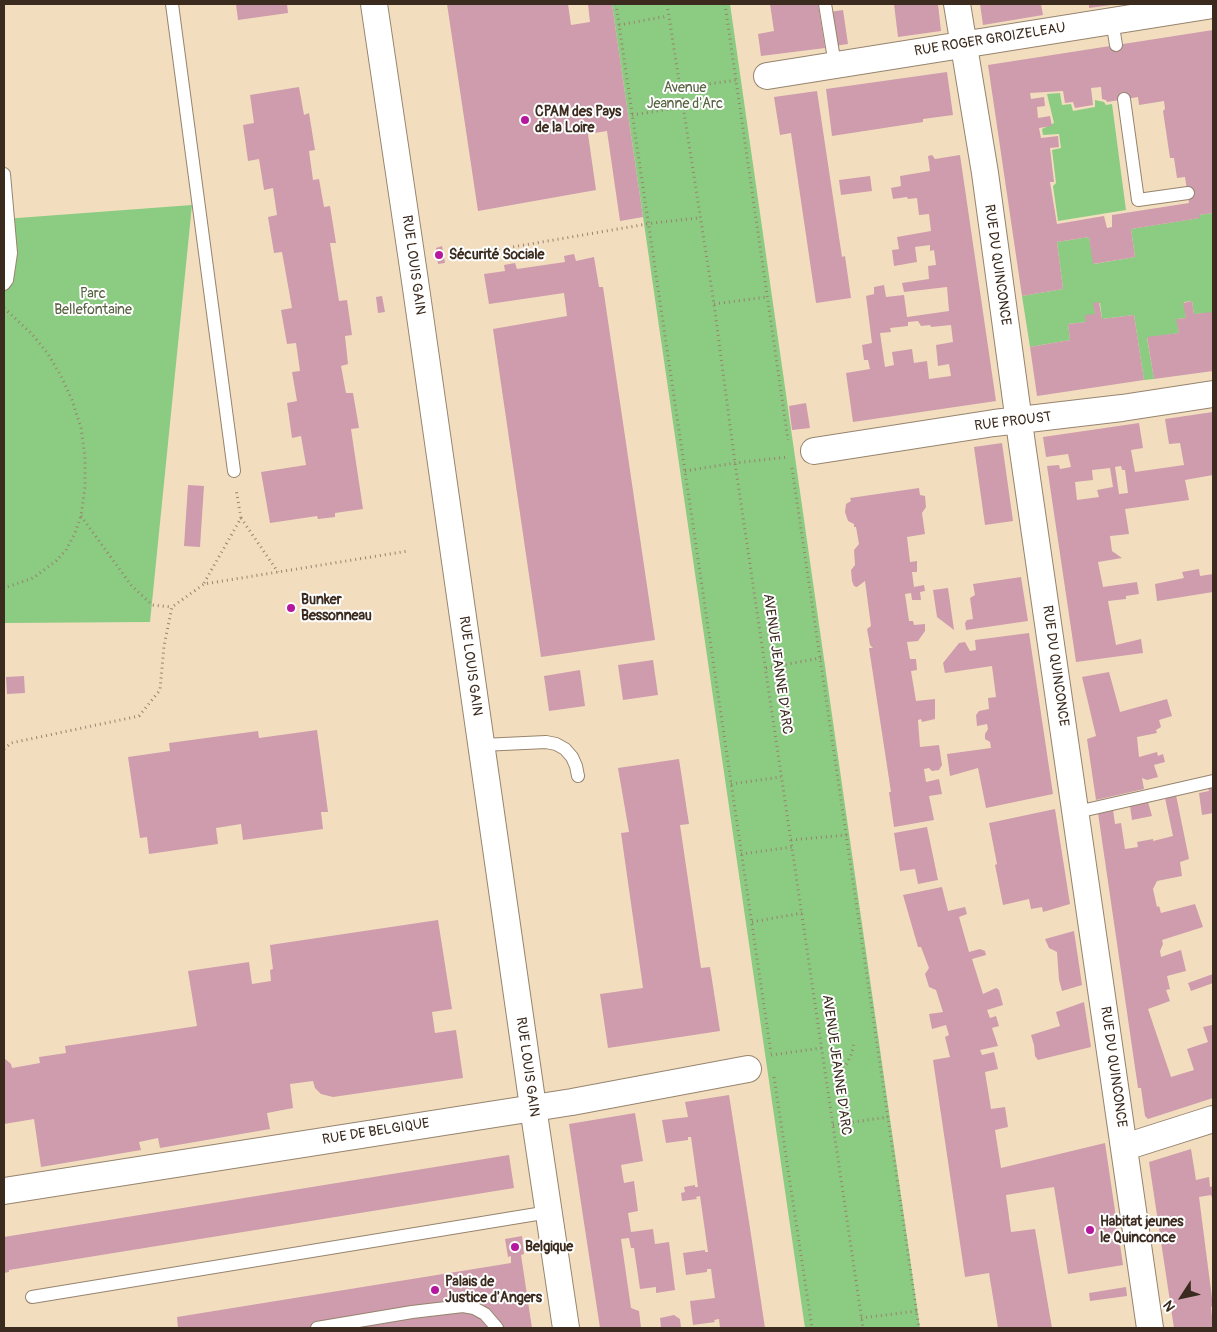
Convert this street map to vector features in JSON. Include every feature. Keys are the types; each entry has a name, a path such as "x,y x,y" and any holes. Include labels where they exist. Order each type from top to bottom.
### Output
{"street":[{"name":"RUE LOUIS GAIN","path":"374,4 566,1328"},
{"name":"RUE DU QUINCONCE","path":"958,4 985,173 1150,1328"},
{"name":"RUE ROGER GROIZELEAU","path":"767,76 963,44 1114,33 1213,5"},
{"name":"RUE PROUST","path":"801,449 1122,408 1213,394"},
{"name":"RUE DE BELGIQUE","path":"4,1192 572,1102 760,1066"},
{"path":"1125,1147 1213,1119"}],"lane":[{"path":"172,4 234,471"},
{"path":"825,4 835,64"},
{"path":"1124,99 1138,200 1188,193"},
{"path":"4,174 11,253 7,280 4,284"},
{"path":"482,745 546,742 556,744 565,749 572,757 578,776"},
{"path":"1076,812 1213,781"},
{"path":"32,1297 549,1212"},
{"path":"316,1328 412,1312 463,1306 474,1308 486,1314 497,1328"}],"path":[{"path":"616,4 771,1055"},
{"name":"AVENUE JEANNE D'ARC","path":"667,4 699,218 714,304 735,462 863,1328"},
{"path":"725,4 768,297 801,449"},
{"path":"619,25 668,16"},
{"path":"680,88 737,80"},
{"path":"632,115 683,108"},
{"path":"454,257 648,224 699,218"},
{"path":"714,304 768,297"},
{"path":"4,308 32,334 48,354 61,376 72,400 81,428 85,457 85,487 81,516 66,550 56,561 33,578 4,588"},
{"path":"685,471 735,462 790,456 919,1328"},
{"path":"234,471 241,518 278,572"},
{"path":"81,516 131,584 152,604 172,607"},
{"path":"4,749 11,743 138,716 160,690 164,646 172,607 204,584 241,518"},
{"path":"204,584 408,551"},
{"path":"766,668 821,658"},
{"path":"731,784 781,777"},
{"path":"791,840 846,834"},
{"path":"741,854 792,847"},
{"path":"752,922 802,913"},
{"path":"840,1072 845,1067 852,1053 854,1042"},
{"path":"760,1066 771,1055 822,1048"},
{"path":"774,1074 812,1328"},
{"path":"833,1125 888,1117"},
{"path":"861,1318 917,1311"}],"green space":[{"name":"Avenue Jeanne d'Arc","path":"612,4 730,4 920,1328 805,1328"},
{"path":"1060,93 1062,105 1071,104 1073,111 1095,107 1095,100 1104,102 1106,105 1112,104 1126,210 1058,221 1053,186 1056,183 1052,150 1061,148 1059,134 1043,135 1042,129 1054,123 1047,94"},
{"name":"Parc Bellefontaine","path":"192,205 150,622 4,623 4,219"},
{"path":"1213,213 1213,313 1194,314 1192,301 1184,302 1186,318 1177,319 1179,333 1147,338 1154,379 1144,380 1134,315 1102,319 1100,303 1094,303 1095,314 1086,322 1068,324 1070,340 1030,347 1022,296 1063,289 1057,242 1089,237 1094,264 1135,257 1131,229 1199,218 1199,215"}],"building":[{"path":"236,4 287,4 288,13 238,20"},
{"name":"CPAM des Pays de la Loire","path":"447,4 568,4 571,25 590,22 588,4 612,4 643,217 620,221 607,131 588,134 596,190 478,211"},
{"path":"770,4 818,4 825,48 761,56 758,34 774,31"},
{"path":"894,4 938,4 941,31 898,37"},
{"path":"980,4 1041,4 1043,15 983,25"},
{"path":"1089,4 1111,4 1111,5 1089,8"},
{"path":"843,10 848,44 834,46 829,12"},
{"path":"1213,30 1213,213 1199,215 1200,218 1131,229 1135,257 1093,264 1089,237 1057,242 1063,289 1022,296 988,65","holes":["1101,87 1102,99 1107,102 1138,97 1139,105 1164,101 1165,109 1163,111 1170,158 1174,158 1177,178 1185,177 1189,203 1112,215 1112,227 1107,228 1104,216 1057,224 1050,182 1054,182 1050,148 1059,147 1058,136 1041,138 1039,128 1052,126 1050,116 1038,118 1037,107 1045,106 1044,97 1031,99 1030,93 1063,91 1065,103 1073,102 1075,108 1093,105 1091,88"]},
{"path":"947,72 953,115 923,119 923,122 832,136 826,89"},
{"path":"299,87 304,115 309,113 315,150 309,151 313,180 319,179 324,207 330,206 336,243 330,243 339,301 347,300 352,335 345,336 348,364 341,366 346,393 353,393 359,428 351,429 363,509 335,513 335,517 318,519 317,516 270,523 261,472 306,465 301,436 292,438 287,403 297,401 292,372 300,371 296,343 287,344 281,310 292,308 282,252 274,253 268,217 277,215 273,188 264,190 259,159 248,161 243,125 254,123 250,95"},
{"path":"817,91 842,257 845,256 851,298 816,303 791,133 780,135 774,97"},
{"path":"932,155 935,159 960,155 996,401 853,422 846,373 870,369 868,360 864,360 862,345 872,343 866,296 874,294 874,287 884,285 886,297 904,295 907,317 949,311 947,287 904,292 902,283 929,279 928,266 936,265 934,250 930,251 930,245 915,247 917,262 894,266 892,250 899,249 897,237 931,231 929,214 919,215 917,198 893,199 891,188 901,186 900,176 930,171 928,156","holes":["918,321 921,326 951,325 953,342 936,345 938,366 949,364 951,376 929,379 927,361 914,363 912,349 892,352 894,365 885,367 880,333 891,332 890,328 908,326 908,322"]},
{"path":"870,176 872,191 841,195 839,180"},
{"path":"442,246 445,263 438,264 436,248"},
{"path":"574,254 576,261 594,257 599,287 603,287 655,640 541,657 493,329 567,316 564,293 489,304 484,274 505,271 504,265 515,263 517,269 565,262 564,256"},
{"path":"382,296 385,312 378,313 376,297"},
{"path":"1192,301 1194,314 1213,312 1213,371 1154,379 1147,337 1179,333 1176,319 1186,318 1183,303"},
{"path":"1099,302 1102,319 1134,315 1144,380 1037,396 1030,347 1070,340 1068,324 1086,322 1085,315 1095,314 1093,303"},
{"path":"806,403 810,428 792,430 789,406"},
{"path":"1213,412 1213,475 1185,480 1189,500 1125,509 1129,534 1110,536 1112,551 1122,558 1098,562 1103,587 1137,582 1139,594 1126,596 1126,599 1108,601 1116,645 1141,639 1143,653 1076,662 1047,466 1059,465 1060,469 1071,467 1068,454 1046,457 1043,437 1139,423 1143,448 1131,450 1135,472 1184,465 1180,443 1169,444 1165,419","holes":["1121,466 1122,470 1125,470 1128,493 1119,494 1115,467","1110,468 1113,487 1097,490 1099,497 1077,500 1075,482 1093,480 1092,470"]},
{"path":"1002,443 1013,521 985,525 974,447"},
{"path":"188,485 204,486 200,547 184,546"},
{"path":"919,488 920,495 925,496 926,507 922,513 925,534 907,537 910,562 917,561 917,572 912,572 914,587 924,585 925,591 920,592 921,600 912,600 911,593 905,594 909,621 913,621 914,625 925,624 925,631 918,641 907,642 910,659 916,659 917,670 911,671 916,701 935,699 935,719 922,722 921,719 918,720 919,734 920,747 939,745 942,765 939,770 924,769 926,782 939,779 942,794 929,796 934,820 894,827 889,792 891,792 869,648 873,648 870,645 867,629 871,626 865,581 857,587 854,586 852,581 851,570 855,565 854,550 859,544 856,527 848,521 845,512 846,504 851,501 850,498"},
{"path":"1199,569 1200,576 1213,574 1213,592 1157,601 1155,584 1184,578 1182,572"},
{"path":"1021,577 1028,621 966,630 965,623 967,620 973,619 970,598 975,595 973,584"},
{"path":"948,588 954,630 937,617 933,590"},
{"path":"1029,633 1053,794 986,808 978,768 950,776 947,754 991,748 990,742 985,739 988,729 987,724 977,726 976,715 979,711 989,709 988,698 996,697 992,666 945,673 943,663 959,643 965,642 970,651 976,650 975,640"},
{"path":"653,660 658,695 623,700 618,665"},
{"path":"580,670 585,706 549,711 544,676"},
{"path":"1109,672 1120,712 1167,699 1172,716 1159,720 1161,727 1156,730 1157,733 1137,737 1139,757 1157,752 1158,756 1163,754 1165,762 1154,765 1158,777 1147,780 1142,778 1144,789 1096,800 1087,739 1096,736 1082,677"},
{"path":"24,676 25,693 7,694 6,677"},
{"path":"317,730 328,812 321,812 323,829 243,840 241,824 216,828 218,844 149,854 147,837 140,838 128,757 170,751 169,743 258,731 259,738"},
{"path":"679,759 689,824 680,825 701,968 710,967 720,1031 608,1048 600,994 643,988 621,833 629,832 618,768"},
{"path":"1213,787 1213,813 1202,815 1199,793 1209,791 1208,788"},
{"path":"1176,795 1189,859 1180,862 1182,876 1157,881 1153,889 1157,907 1159,906 1161,913 1195,904 1203,927 1162,940 1161,957 1181,950 1186,971 1167,976 1170,989 1166,990 1170,1001 1148,1009 1171,1077 1194,1070 1187,1049 1208,1042 1203,1027 1212,1025 1213,1098 1148,1119 1145,1116 1141,1088 1138,1088 1098,813 1113,809 1115,824 1121,823 1125,849 1138,847 1137,842 1153,839 1153,841 1173,836 1165,798"},
{"path":"1148,802 1152,816 1132,820 1130,806"},
{"path":"1055,809 1070,904 1043,912 1042,907 1031,909 1029,899 1003,905 989,823"},
{"path":"927,827 938,880 918,884 915,869 900,871 894,833"},
{"path":"942,887 948,911 965,907 967,914 959,917 969,952 980,949 985,951 986,955 972,959 983,994 996,988 999,990 1003,1005 987,1010 990,1018 996,1016 999,1026 992,1028 998,1046 980,1050 982,1055 994,1052 998,1069 985,1072 991,1109 1005,1107 1008,1127 995,1130 1001,1168 1105,1143 1123,1265 1068,1274 1054,1187 1006,1195 1011,1232 1035,1229 1052,1328 998,1328 989,1273 965,1277 933,1060 950,1057 945,1037 949,1035 946,1025 932,1029 929,1014 943,1012 936,990 929,987 925,974 929,968 921,947 918,947 903,895"},
{"path":"438,920 452,1009 432,1012 435,1033 456,1030 463,1078 333,1097 321,1094 315,1088 313,1081 290,1084 293,1108 267,1113 270,1129 160,1148 158,1138 139,1142 141,1150 41,1167 34,1119 4,1124 4,1058 11,1064 12,1068 40,1063 39,1057 66,1053 65,1046 197,1026 188,971 249,962 252,984 271,981 270,970 273,969 270,945"},
{"path":"1074,931 1082,985 1062,991 1059,980 1057,952 1049,948 1045,939"},
{"path":"1213,974 1213,983 1191,991 1188,983"},
{"path":"1084,1002 1091,1047 1038,1060 1035,1056 1031,1035 1060,1026 1056,1012"},
{"path":"729,1095 765,1328 720,1328 719,1319 714,1320 715,1322 693,1325 690,1301 715,1298 711,1269 707,1269 707,1272 686,1275 683,1253 705,1250 705,1252 708,1252 700,1196 696,1197 697,1199 682,1201 681,1193 685,1192 684,1187 695,1185 695,1187 698,1187 691,1137 688,1137 688,1140 666,1143 662,1120 688,1117 685,1102"},
{"path":"635,1113 643,1161 621,1165 624,1183 634,1181 638,1211 628,1213 631,1232 653,1229 655,1244 669,1242 675,1290 656,1293 656,1287 640,1289 634,1248 631,1248 629,1238 621,1239 631,1308 639,1311 641,1328 600,1328 569,1124"},
{"path":"1191,1149 1196,1180 1209,1177 1210,1187 1213,1186 1213,1200 1211,1195 1199,1197 1213,1306 1211,1307 1213,1328 1174,1328 1149,1162"},
{"path":"509,1155 514,1188 9,1270 9,1272 4,1273 4,1237"},
{"name":"Palais de Justice d'Angers","path":"522,1236 524,1254 521,1255 532,1328 178,1328 177,1317 511,1263 511,1256 508,1257 505,1239"},
{"path":"1126,1287 1127,1296 1090,1301 1089,1293"},
{"path":"674,1315 680,1319 681,1328 661,1328 660,1318"}],"place":[{"name":"CPAM des Pays de la Loire","path":"525,120"},
{"name":"Sécurité Sociale","path":"439,255"},
{"name":"Bunker Bessonneau","path":"291,608"},
{"name":"Habitat jeunes le Quinconce","path":"1090,1230"},
{"name":"Belgique","path":"515,1247"},
{"name":"Palais de Justice d'Angers","path":"435,1290"}]}
